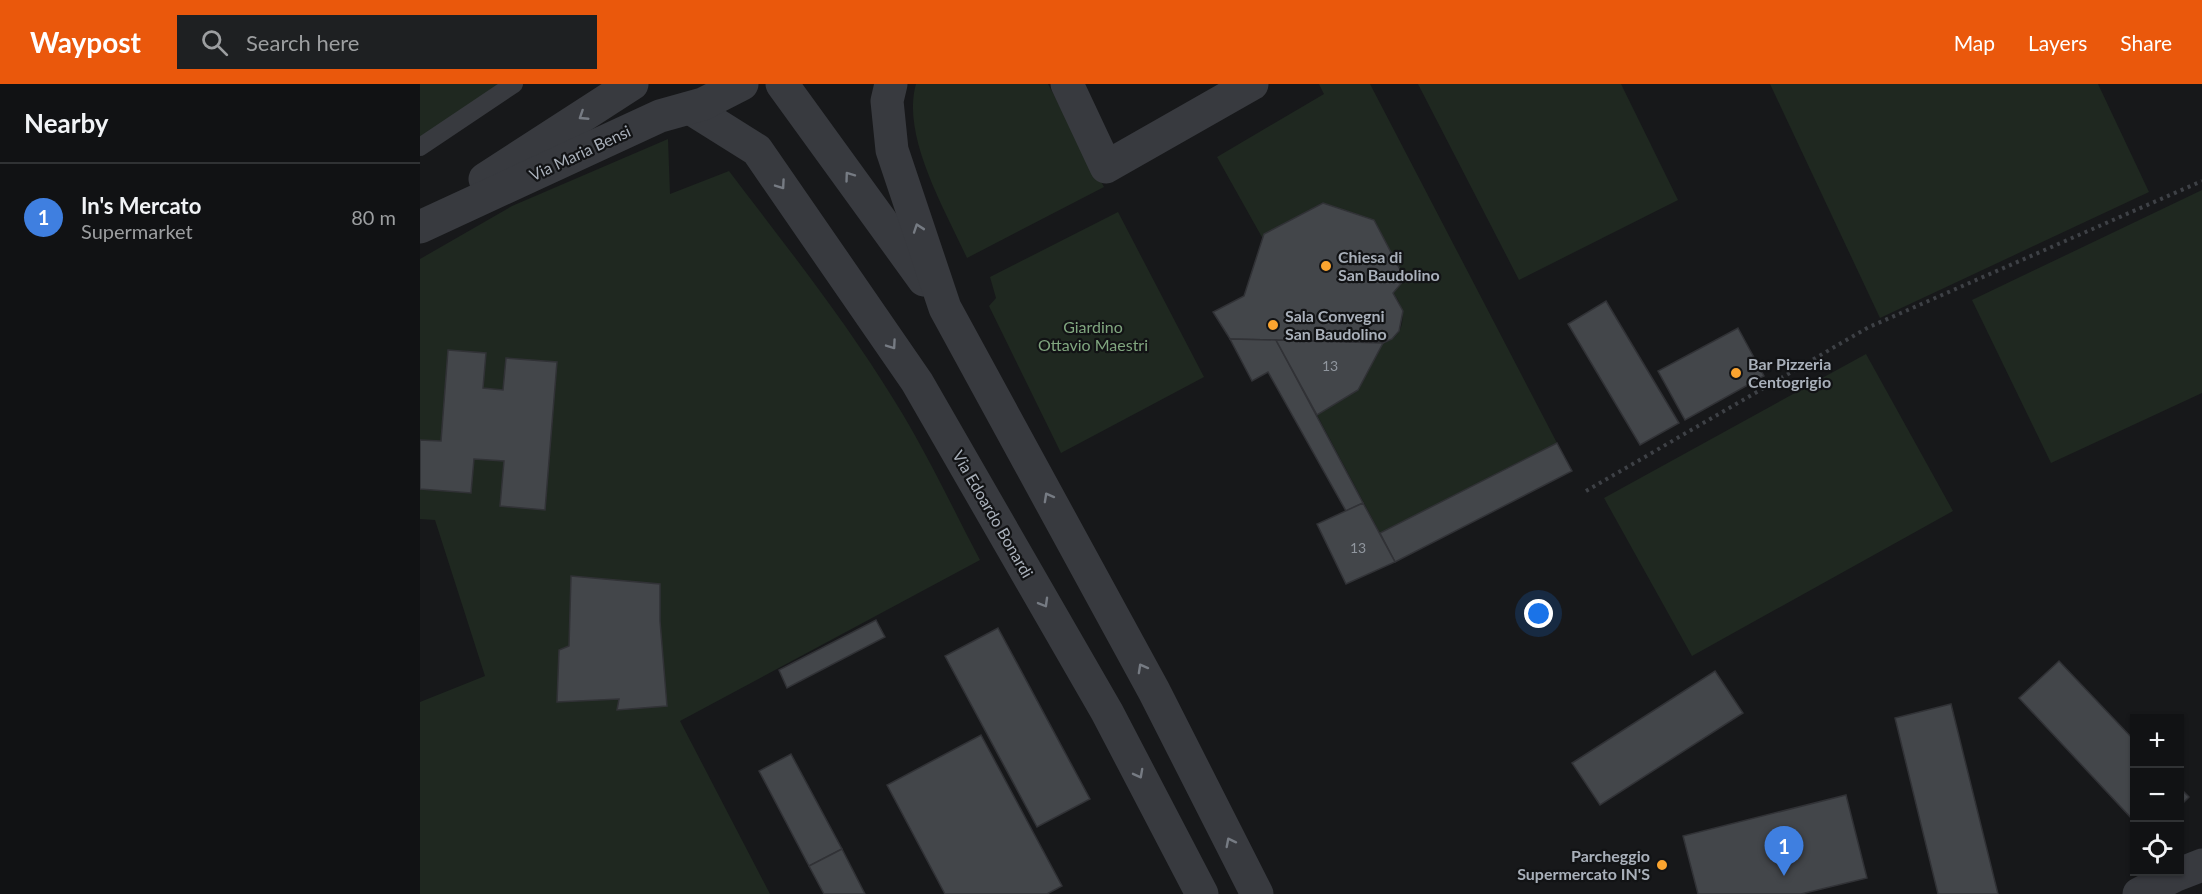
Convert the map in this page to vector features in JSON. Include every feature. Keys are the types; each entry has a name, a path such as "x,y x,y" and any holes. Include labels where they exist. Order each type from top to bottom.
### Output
{"street":[{"name":"Via Maria Bensi","path":"420,220 632,84"},
{"path":"782,84 945,308 1154,691 1257,894"},
{"path":"891,84 887,100 892,150 945,308"},
{"path":"1068,84 1106,167 1252,84"},
{"name":"Via Maria Bensi","path":"420,227 714,93"},
{"name":"Via Edoardo Bonardi","path":"714,93 757,150 917,382 1107,712 1202,894"},
{"path":"2139,894 2202,865"}],"lane":[{"path":"420,147 514,84"}],"path":[{"path":"1586,491 1869,327 2202,181"}],"green space":[{"path":"420,84 499,84 420,138"},
{"path":"916,84 1048,84 1104,187 967,258 937,196 920,149 913,104"},
{"path":"1319,84 1370,84 1557,443 1380,533 1317,415 1358,390 1383,343 1397,335 1402,322 1402,314 1398,299 1393,293 1405,279 1263,239 1217,157 1324,94"},
{"path":"1418,84 1621,84 1678,200 1519,280"},
{"path":"1770,84 2098,84 2149,192 1880,318"},
{"path":"668,139 670,194 729,171 856,341 875,370 906,419 980,560 680,721 770,894 420,894 420,702 485,676 435,520 420,519 420,259 512,206"},
{"path":"2202,190 2202,393 2051,463 1972,300"},
{"name":"Giardino Ottavio Maestri","path":"1118,212 1204,377 1061,453 989,306 996,298 990,277"},
{"path":"1866,354 1953,511 1692,656 1604,498"}],"building":[{"name":"Chiesa di San Baudolino","path":"1323,203 1374,220 1405,279 1393,293 1403,311 1399,331 1392,339 1383,343 1230,339 1213,312 1244,296 1264,234"},
{"path":"1606,301 1679,423 1640,445 1568,324"},
{"path":"1738,328 1764,376 1685,420 1658,371"},
{"path":"1230,339 1276,340 1363,503 1346,511 1268,372 1252,381"},
{"path":"1276,340 1383,343 1358,390 1317,415"},
{"path":"448,350 486,353 483,388 503,390 506,358 557,362 545,510 500,506 504,461 474,459 471,493 420,489 420,440 441,441"},
{"path":"1557,443 1572,471 1395,562 1380,533"},
{"path":"1363,503 1395,562 1346,584 1317,524"},
{"path":"571,576 660,584 660,621 667,706 617,710 619,699 557,702 559,650 569,646"},
{"path":"876,620 885,637 787,688 779,670"},
{"path":"998,628 1090,799 1037,827 945,656"},
{"path":"2059,661 2130,736 2130,817 2019,698"},
{"path":"1715,671 1743,713 1600,805 1572,763"},
{"path":"1951,704 1998,894 1938,894 1895,718"},
{"path":"981,735 1062,886 1047,894 945,894 887,785"},
{"path":"791,754 842,849 809,866 759,771"},
{"path":"2184,792 2189,797 2184,802"},
{"path":"1846,795 1867,878 1801,894 1698,894 1683,836"},
{"path":"842,849 865,894 824,894 809,866"}],"place":[{"name":"Chiesa di San Baudolino","path":"1326,266"},
{"name":"Sala Convegni San Baudolino","path":"1273,325"},
{"name":"Bar Pizzeria Centogrigio","path":"1736,373"},
{"name":"Parcheggio Supermercato IN'S","path":"1662,865"},
{"name":"In's Mercato","path":"1784,876"}]}
